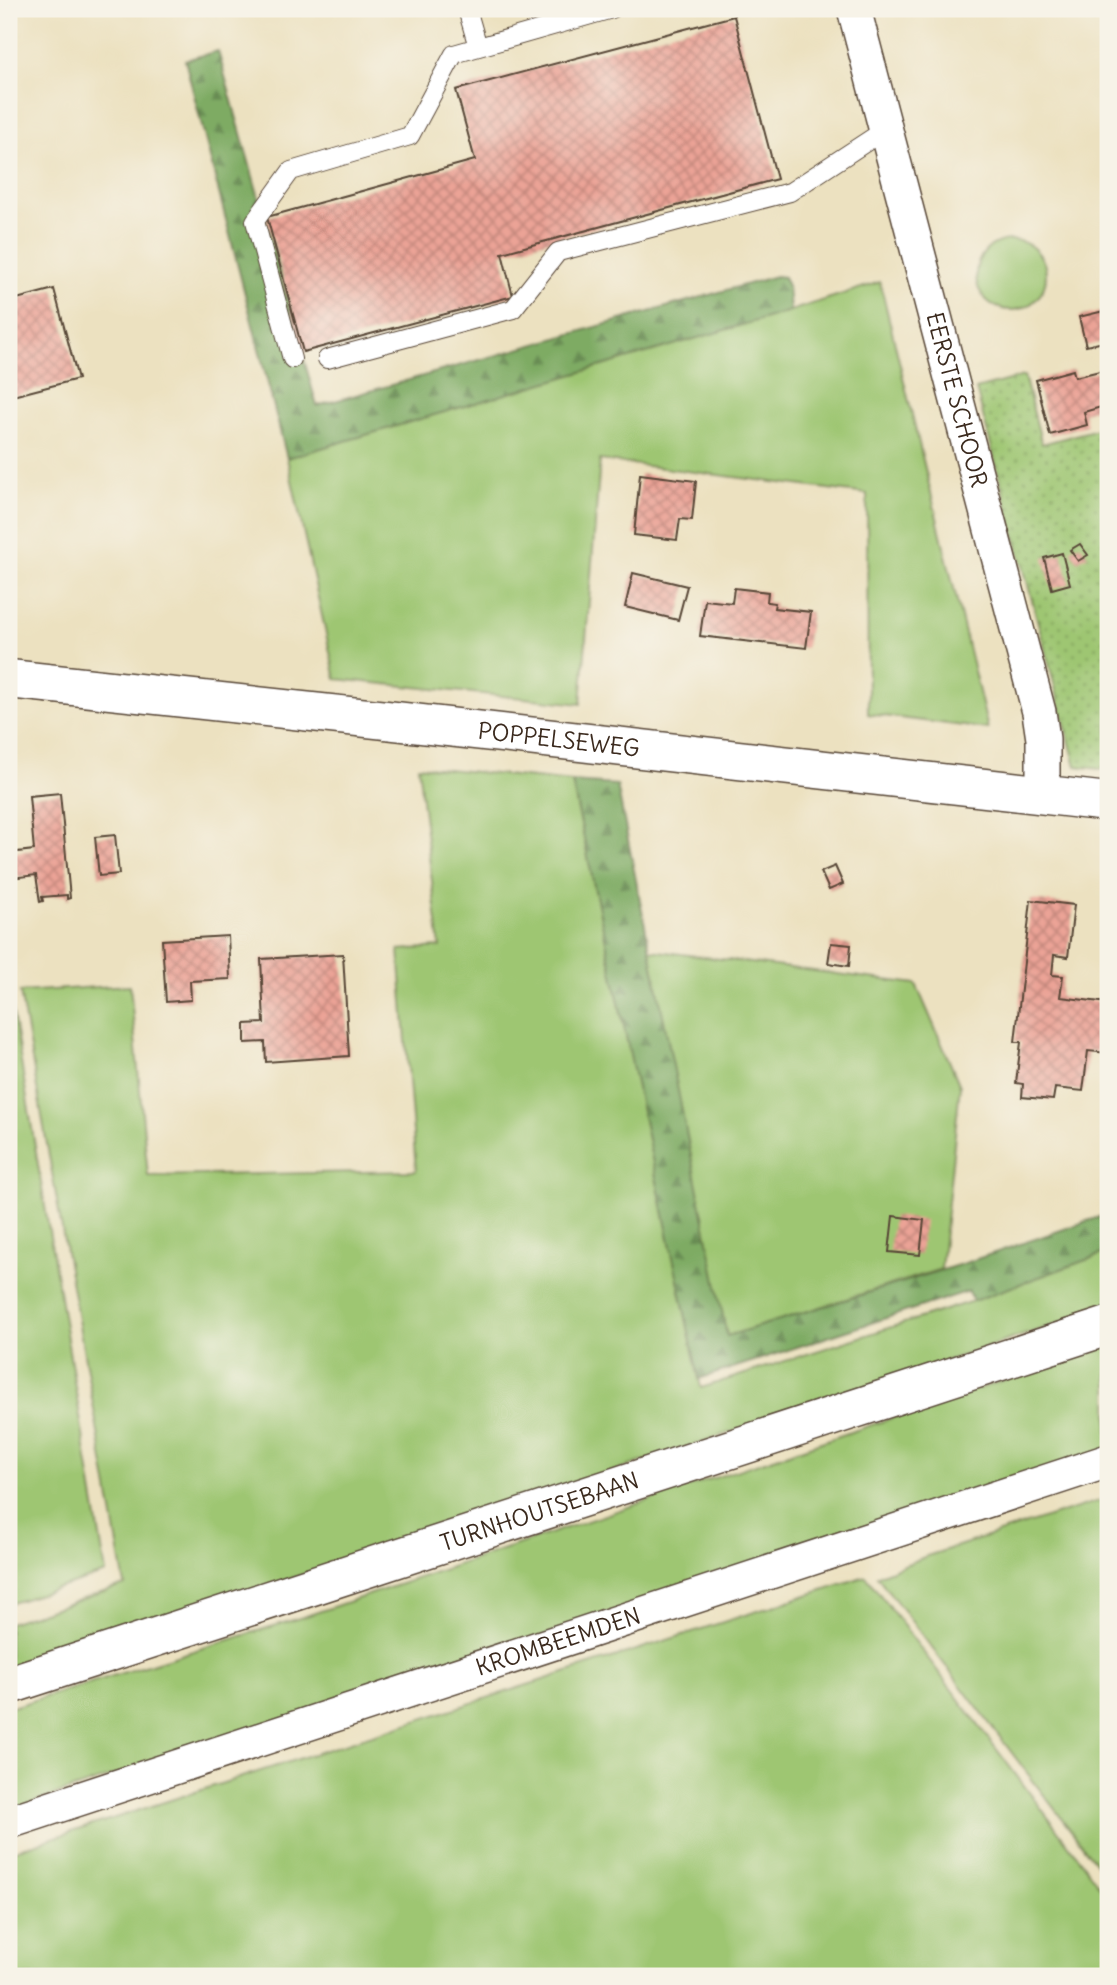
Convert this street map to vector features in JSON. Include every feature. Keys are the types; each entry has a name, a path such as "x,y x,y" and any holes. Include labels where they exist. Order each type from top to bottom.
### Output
{"main road":[{"name":"POPPELSEWEG","path":"9,680 1108,802"},
{"name":"TURNHOUTSEBAAN","path":"1071,1337 1108,1319"},
{"name":"TURNHOUTSEBAAN","path":"9,1685 1108,1326"}],"street":[{"name":"EERSTE SCHOOR","path":"854,9 1039,712 1043,739 1043,793"},
{"name":"KROMBEEMDEN","path":"9,1822 1108,1461"}],"lane":[{"path":"467,9 478,47"},
{"path":"292,359 255,221 291,171 410,136 454,54 612,9"},
{"path":"327,359 513,309 558,252 790,192 887,129"}],"green space":[{"path":"218,51 317,406 776,276 784,277 788,286 790,311 287,458 185,60"},
{"path":"1011,240 1036,250 1046,275 1036,300 1011,310 986,300 976,275 986,250"},
{"path":"880,282 988,729 868,714 867,494 600,460 581,704 336,679 287,458 790,311"},
{"path":"1024,376 1042,444 1108,426 1108,770 1076,766 976,389"},
{"path":"418,766 572,782 701,1388 973,1301 1108,1252 1108,1307 9,1672 9,1623 125,1585 20,992 130,985 148,1176 416,1171 399,950 440,947"},
{"path":"572,782 617,785 727,1336 965,1263 1108,1214 1108,1252 973,1301 969,1291 699,1379"},
{"path":"650,950 916,984 960,1086 941,1269 726,1337"},
{"path":"9,990 106,1573 9,1604"},
{"path":"1108,1345 1108,1451 9,1810 9,1708 306,1616"},
{"path":"1108,1498 1108,1879 877,1576 927,1556"},
{"path":"866,1576 1108,1897 1108,1976 9,1976 9,1852"}],"building":[{"path":"734,16 777,179 502,253 513,296 303,352 267,217 475,160 456,90"},
{"path":"54,289 78,379 9,397 9,301"},
{"path":"1108,310 1108,341 1086,346 1079,317"},
{"path":"1108,369 1108,405 1084,412 1087,425 1050,435 1036,380 1073,370 1075,377"},
{"path":"640,474 696,481 692,520 680,519 677,540 634,535"},
{"path":"1080,544 1088,555 1078,561 1070,550"},
{"path":"1062,553 1070,584 1052,589 1044,558"},
{"path":"633,573 687,586 678,620 625,607"},
{"path":"734,588 768,592 767,602 775,603 774,608 811,612 806,648 700,636 705,600 732,603"},
{"path":"60,793 70,898 67,899 67,895 42,897 43,901 40,902 36,875 11,878 9,853 34,850 29,796"},
{"path":"115,835 119,874 99,876 95,837"},
{"path":"835,866 843,884 829,890 821,872"},
{"path":"1031,900 1074,905 1068,957 1054,955 1052,975 1063,976 1060,997 1108,1003 1108,1053 1088,1051 1083,1091 1055,1088 1053,1100 1022,1097 1023,1084 1016,1083 1021,1042 1015,1042"},
{"path":"228,936 230,979 190,981 191,1000 166,1002 162,940"},
{"path":"831,943 851,945 849,966 828,963"},
{"path":"343,954 349,1056 266,1062 265,1042 245,1043 245,1024 264,1023 261,959"},
{"path":"893,1216 924,1220 920,1255 889,1252"}]}
